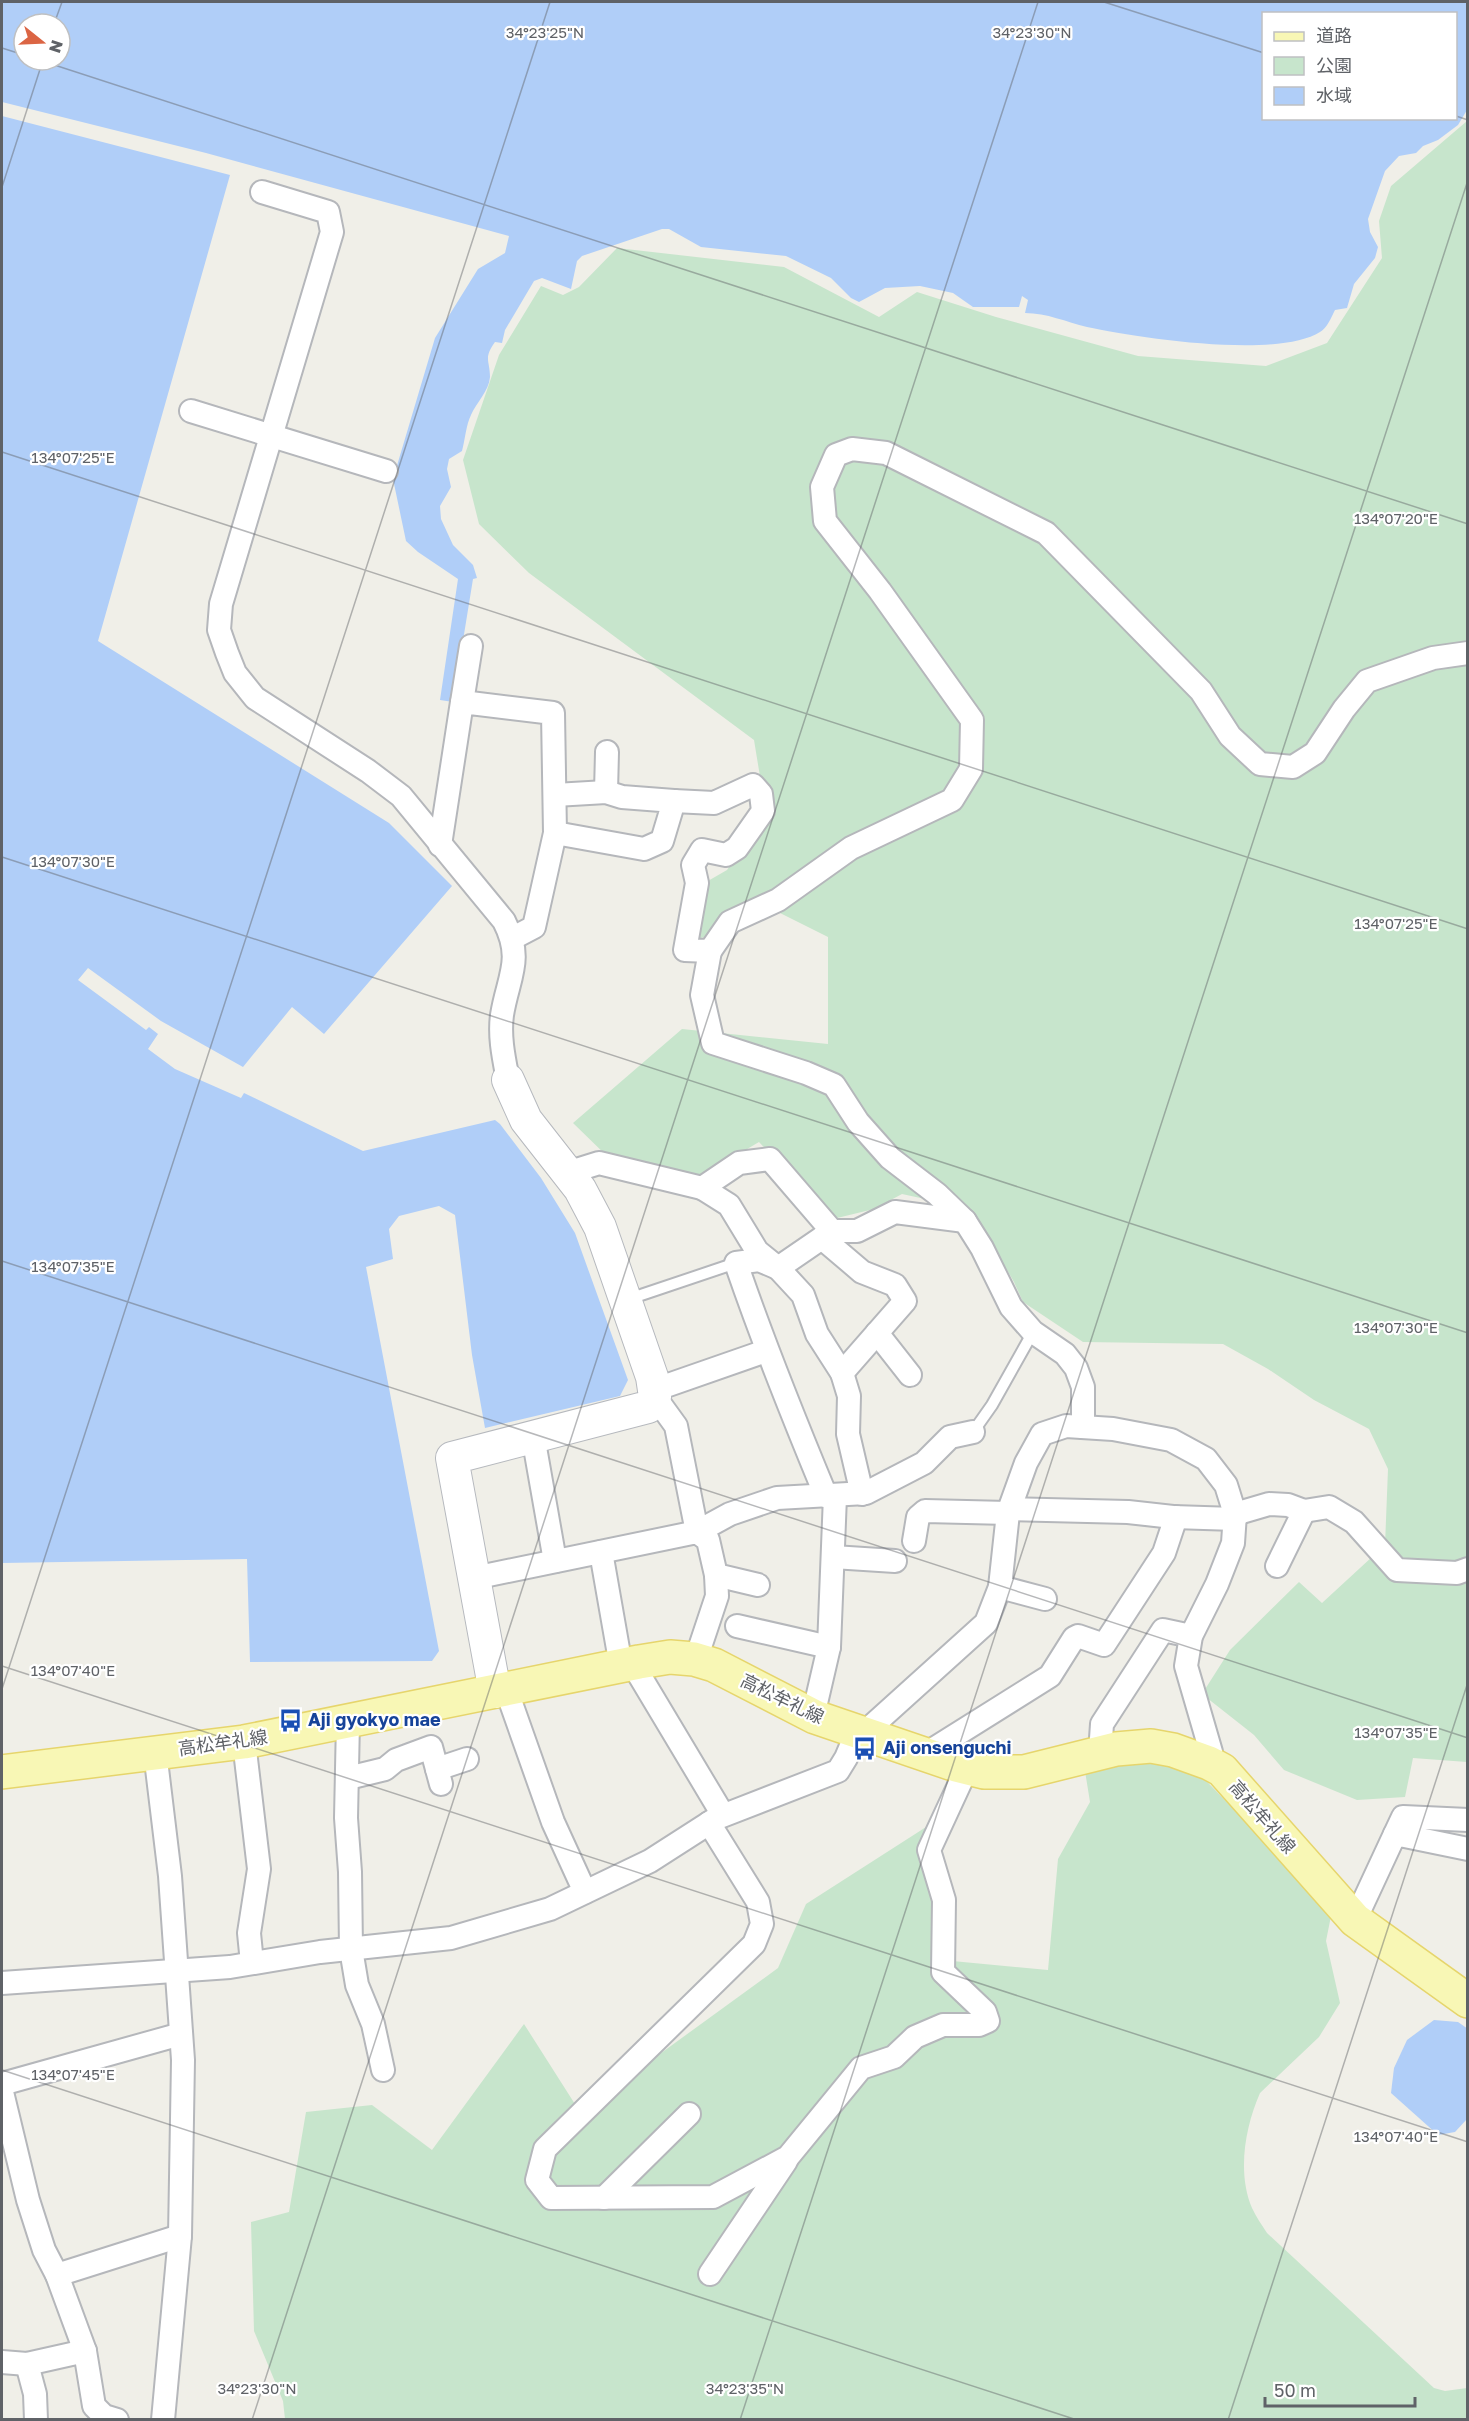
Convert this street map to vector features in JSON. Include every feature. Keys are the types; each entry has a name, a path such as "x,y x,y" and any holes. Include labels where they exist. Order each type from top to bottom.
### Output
{"main road":[{"name":"高松牟礼線","path":"2,1772 244,1742 626,1664 670,1657 696,1659 714,1665 813,1716 924,1755 984,1772 1024,1772 1100,1753 1150,1746 1173,1750 1209,1763 1222,1770 1355,1920 1467,2001"}],"street":[{"path":"262,192 328,212 332,232 221,604 219,630 235,673 255,698 368,771 400,796 504,921 513,938 514,961 502,1016 502,1048 508,1080 526,1120 580,1190 600,1227 652,1377 655,1394 676,1426 698,1532 708,1540 716,1575 717,1596 696,1659"},
{"path":"191,411 386,471"},
{"path":"1083,1427 1083,1387 1076,1368 1065,1354 1033,1332 1011,1307 982,1248 965,1221 937,1194 890,1158 858,1122 834,1085 806,1073 713,1043 702,995 710,951 730,922 778,900 851,848 952,800 971,769 972,720 887,600 825,521 822,487 836,455 852,449 886,453 1046,533 1201,691 1230,736 1260,764 1293,767 1315,753 1344,709 1367,681 1433,658 1467,653"},
{"path":"440,844 471,646"},
{"path":"462,702 553,713 555,833 534,927 513,938"},
{"path":"606,792 607,752"},
{"path":"555,795 606,792 622,797 714,803 753,785 761,794 763,811 737,848 726,855 702,850 693,865 697,883 685,950 710,951"},
{"path":"555,833 644,849 662,841 674,801"},
{"path":"702,1188 739,1163 770,1159 827,1235 862,1272 895,1285 905,1301 842,1373"},
{"path":"567,1173 599,1163 702,1188 729,1205 758,1251 778,1268 803,1295 817,1334 842,1373 849,1396 848,1434 862,1494"},
{"path":"778,1268 827,1235 857,1231 895,1212 965,1221"},
{"path":"778,1268 759,1260 736,1263 766,1351 830,1496 832,1557 829,1647 813,1716"},
{"path":"878,1333 910,1375"},
{"path":"585,1892 500,1690 474,1578 452,1458 648,1407 655,1394 766,1351"},
{"path":"2,1983 176,1971 451,1938 550,1909 650,1861 716,1819 838,1771 860,1733 986,1623 1000,1587 1009,1511 1026,1463 1042,1434 1066,1426 1113,1429 1171,1440 1206,1459 1226,1485 1235,1516 1233,1543 1217,1584 1191,1636 1186,1666 1211,1752 1209,1763"},
{"path":"474,1578 698,1532 730,1514 777,1498 862,1494 924,1463 950,1437 974,1432"},
{"path":"533,1436 555,1561"},
{"path":"914,1541 918,1517 925,1511 1128,1512 1176,1517 1235,1516 1269,1504 1288,1505 1304,1511 1329,1507 1354,1522 1397,1570 1457,1573 1467,1569"},
{"path":"1277,1566 1304,1511"},
{"path":"924,1755 1050,1676 1074,1638 1078,1636 1104,1645 1164,1553 1176,1517"},
{"path":"601,1552 626,1664 716,1819 758,1902 762,1924 754,1944 545,2149 537,2180 551,2198 713,2197 788,2157"},
{"path":"832,1557 895,1561"},
{"path":"716,1575 758,1585"},
{"path":"1000,1587 1045,1599"},
{"path":"737,1626 829,1647"},
{"path":"1100,1753 1102,1724 1164,1630 1191,1636"},
{"path":"348,1721 346,1818 351,1872 351,1949 357,1984 373,2024 383,2070"},
{"path":"244,1742 259,1869 249,1933 252,1963"},
{"path":"348,1778 385,1769 396,1760 431,1747 439,1776 467,1759"},
{"path":"155,1752 170,1876 183,2060 180,2236 163,2420"},
{"path":"710,2274 788,2157 861,2068 894,2057 915,2037 943,2025 979,2025 988,2021 985,2012 943,1972 945,1900 929,1850 966,1768"},
{"path":"1355,1920 1403,1817 1467,1820"},
{"path":"1395,1834 1467,1849"},
{"path":"2,2084 181,2034"},
{"path":"2,2092 9,2163 44,2250 57,2275 85,2351 94,2406 104,2416 117,2420"},
{"path":"604,2198 689,2114"},
{"path":"57,2275 180,2236"},
{"path":"2,2362 27,2364 85,2351"},
{"path":"27,2364 35,2394 36,2420"}],"lane":[{"path":"625,1300 736,1263"},
{"path":"974,1432 1033,1332"}],"green space":[{"path":"1467,121 1467,1762 1413,1758 1405,1797 1357,1800 1284,1770 1254,1735 1202,1694 1230,1650 1299,1582 1322,1603 1385,1545 1388,1469 1369,1429 1314,1400 1268,1369 1223,1344 1083,1342 1023,1302 1014,1282 971,1209 902,1194 874,1209 833,1219 759,1142 703,1175 612,1161 573,1123 682,1029 828,1044 828,937 776,911 690,942 701,885 727,870 766,813 754,740 529,573 479,524 463,460 499,355 541,286 563,295 579,287 617,248 784,267 879,317 917,292 996,317 1138,356 1266,366 1327,343 1382,258 1379,221 1391,186"},
{"path":"1148,1756 1189,1763 1332,1911 1326,1941 1340,2003 1319,2037 1260,2093 1250,2120 1244,2165 1247,2194 1254,2211 1267,2233 1434,2388 1445,2391 1467,2388 1467,2419 285,2419 283,2401 254,2331 251,2222 289,2212 306,2112 372,2105 432,2150 524,2024 580,2112 778,1968 806,1904 937,1820 923,1853 942,1960 1048,1970 1058,1859 1090,1802 1085,1771"}],"water":[{"path":"2,2 1467,2 1467,110 1458,125 1438,140 1423,146 1416,153 1399,156 1385,171 1368,219 1370,232 1378,247 1375,258 1354,284 1347,308 1335,310 1329,322 1320,332 1300,340 1241,345 1172,341 1087,327 1041,314 1025,313 1028,300 1022,296 1019,307 973,307 953,293 920,286 885,288 859,302 851,298 831,278 786,256 701,247 669,229 662,229 582,256 577,261 571,289 542,278 534,281 505,330 502,343 495,342 489,352 489,382 469,419 462,451 449,459 447,469 451,487 440,506 441,519 453,545 473,565 477,578 473,579 453,702 440,700 458,579 418,552 406,541 393,479 435,338 478,269 505,253 509,236 206,153 2,102"},
{"path":"2,116 230,175 98,641 389,823 452,886 324,1034 292,1007 243,1067 161,1021 88,968 78,980 146,1030 149,1027 158,1034 148,1049 175,1069 241,1098 244,1093 363,1151 495,1120 541,1178 575,1233 628,1380 620,1396 485,1428 472,1355 455,1215 439,1206 399,1216 389,1229 393,1259 366,1267 439,1651 432,1661 250,1662 247,1559 2,1563"},
{"path":"1434,2020 1458,2022 1468,2029 1467,2119 1455,2132 1438,2135 1391,2093 1394,2068 1407,2040"}],"place":[{"name":"Aji gyokyo mae","path":"290,1720"},
{"name":"Aji onsenguchi","path":"865,1748"}]}
